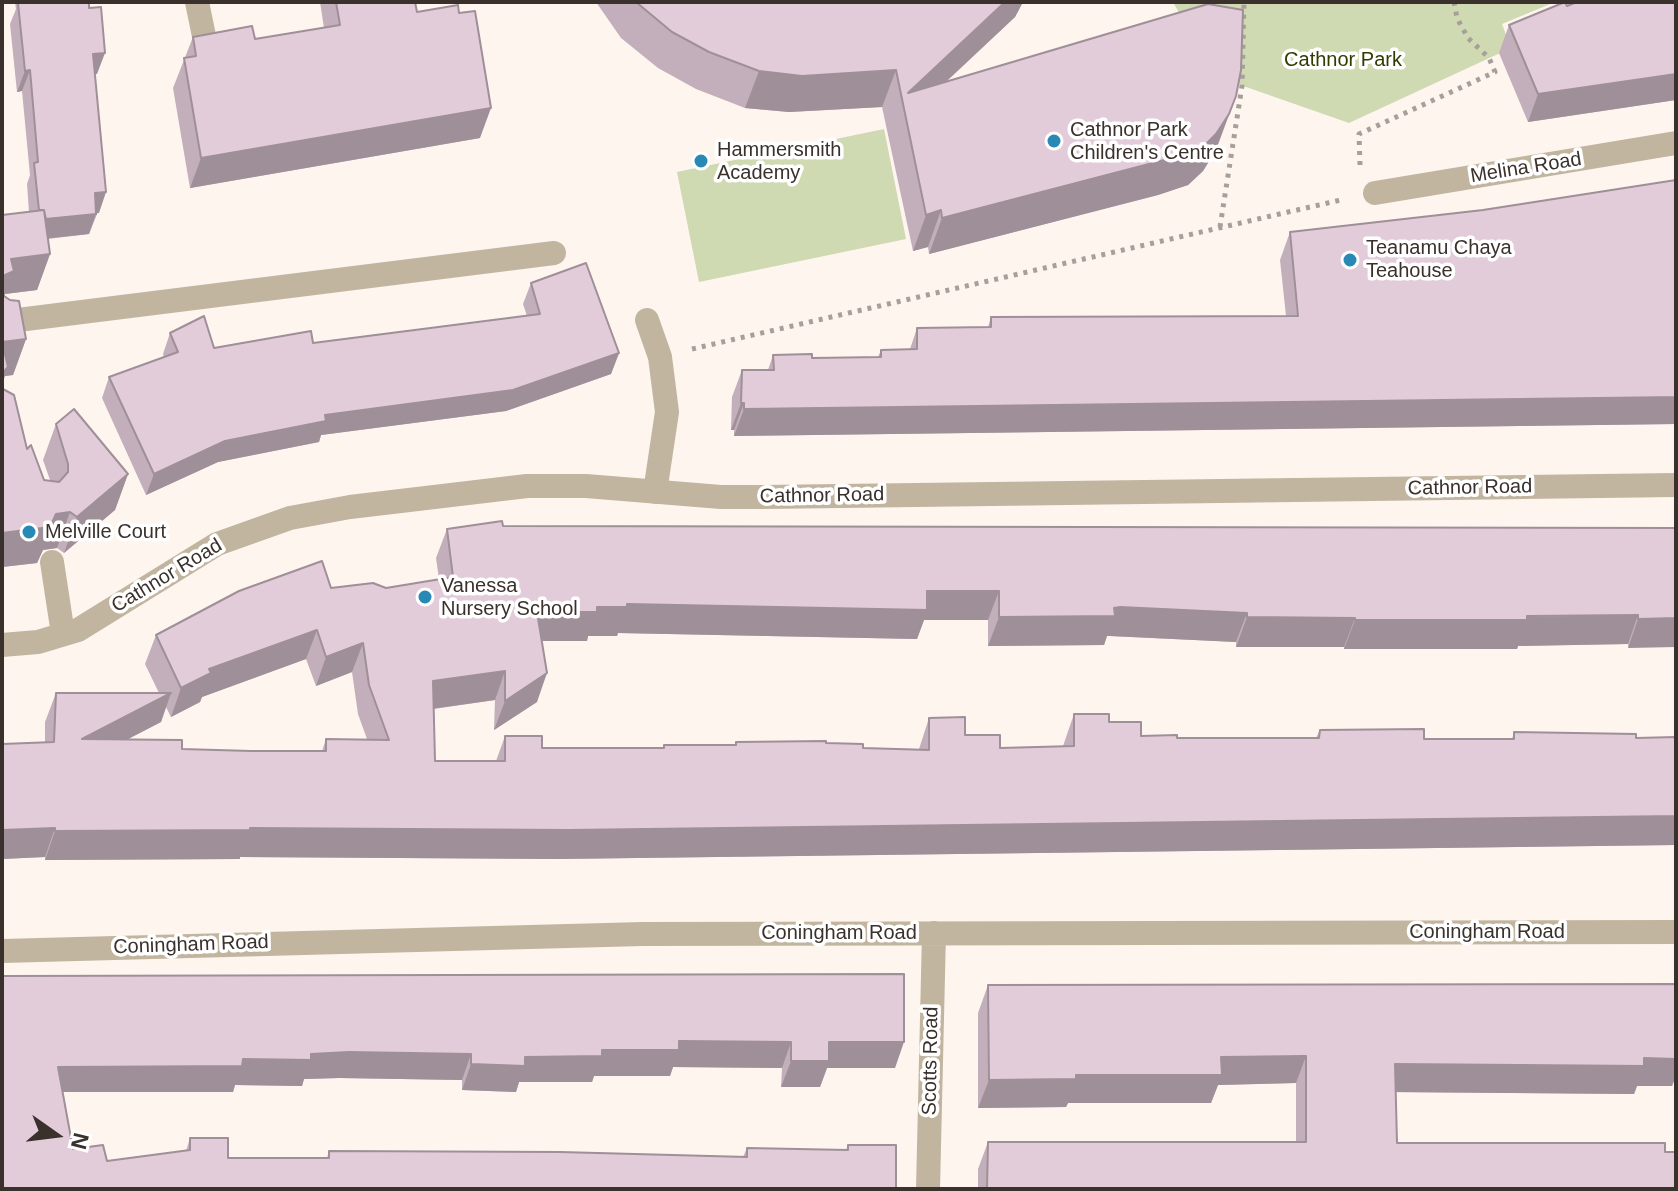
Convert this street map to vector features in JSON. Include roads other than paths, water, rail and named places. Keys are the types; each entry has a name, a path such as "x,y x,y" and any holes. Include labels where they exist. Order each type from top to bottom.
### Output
{"street":[{"path":"197,2 205,41"},
{"name":"Melina Road","path":"1368,194 1676,143"},
{"path":"2,322 554,253"},
{"path":"647,320 660,357 667,412 655,492"},
{"name":"Cathnor Road","path":"2,645 38,642 78,630 217,544 290,518 350,507 527,486 586,486 721,497 764,497 1676,485"},
{"path":"52,562 63,634"},
{"name":"Coningham Road","path":"2,951 643,934 1676,932"},
{"name":"Scotts Road","path":"928,1189 934,933"}],"place":[{"name":"Cathnor Park Children's Centre","path":"1054,141"},
{"name":"Hammersmith Academy","path":"701,161"},
{"name":"Teanamu Chaya Teahouse","path":"1350,260"},
{"name":"Melville Court","path":"29,532"},
{"name":"Vanessa Nursery School","path":"425,597"}],"park label":[{"name":"Cathnor Park","path":"1343,60"}]}
